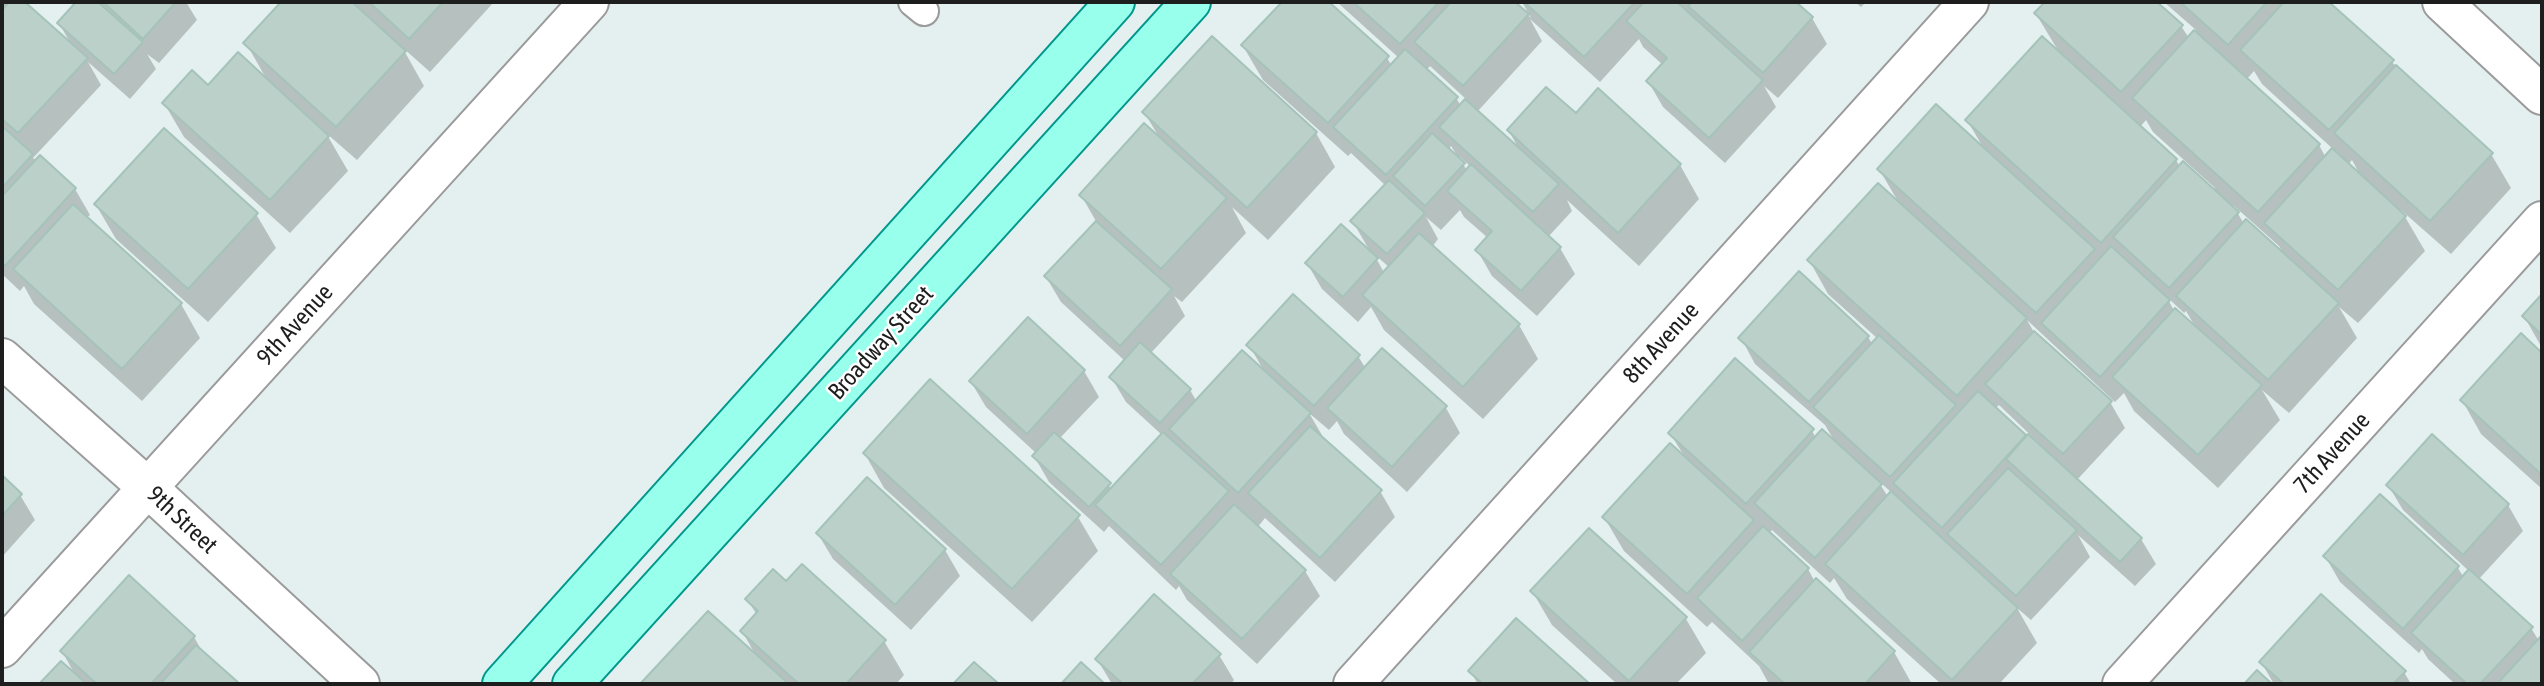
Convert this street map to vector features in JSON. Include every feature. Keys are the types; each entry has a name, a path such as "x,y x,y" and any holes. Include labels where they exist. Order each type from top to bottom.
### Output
{"main road":[{"path":"502,684 1115,2"},
{"name":"Broadway Street","path":"572,684 1191,2"}],"street":[{"name":"9th Avenue","path":"2,648 589,2"},
{"name":"8th Avenue","path":"1353,684 1969,2"},
{"path":"2442,2 2542,95"},
{"name":"7th Avenue","path":"2122,684 2542,221"},
{"name":"9th Street","path":"2,358 147,487 360,684"}],"building":[{"path":"9,2 25,2 88,58 18,133 2,119 2,10"},
{"path":"76,2 98,2 143,42 114,74 57,23"},
{"path":"103,2 176,2 143,39"},
{"path":"281,2 352,2 406,51 336,127 243,43"},
{"path":"369,2 443,2 409,39"},
{"path":"1282,2 1329,2 1389,56 1328,123 1241,45"},
{"path":"1353,2 1439,2 1400,44"},
{"path":"1451,2 1515,2 1529,14 1463,86 1414,42"},
{"path":"1524,2 1635,2 1584,57"},
{"path":"1644,2 1677,2 1763,80 1709,138 1646,81 1667,58 1626,21"},
{"path":"1692,2 1796,2 1813,17 1763,73 1688,6"},
{"path":"2045,2 2157,2 2183,25 2121,92 2034,13"},
{"path":"2180,2 2267,2 2228,45"},
{"path":"2284,2 2329,2 2394,60 2329,130 2240,50"},
{"path":"2194,30 2320,144 2258,212 2132,98"},
{"path":"1212,36 1317,132 1247,208 1142,112"},
{"path":"2042,36 2177,159 2101,243 1965,120"},
{"path":"1405,49 1458,97 1386,175 1333,127"},
{"path":"238,52 329,136 270,200 162,103 192,70 208,85"},
{"path":"2396,65 2493,153 2430,221 2334,133"},
{"path":"1546,87 1576,113 1598,88 1681,164 1618,233 1507,130"},
{"path":"1465,99 1559,184 1533,212 1439,127"},
{"path":"1936,104 2095,249 2036,313 1877,169"},
{"path":"1144,123 1227,198 1161,269 1079,195"},
{"path":"2,126 33,154 2,188"},
{"path":"164,128 258,213 188,289 94,204"},
{"path":"1432,133 1465,163 1425,206 1393,176"},
{"path":"2332,148 2406,216 2338,290 2264,223"},
{"path":"40,155 76,188 5,266 2,263 2,196"},
{"path":"2183,161 2239,212 2169,288 2113,237"},
{"path":"1471,164 1561,247 1521,291 1475,250 1492,231 1447,191"},
{"path":"1389,180 1425,213 1387,254 1350,221"},
{"path":"1878,183 2027,318 1957,396 1807,260"},
{"path":"73,204 182,303 122,369 13,269"},
{"path":"2246,219 2339,303 2268,380 2176,296"},
{"path":"1096,221 1172,289 1120,346 1044,276"},
{"path":"1341,224 1378,258 1343,297 1305,263"},
{"path":"1419,233 1520,324 1463,387 1362,295"},
{"path":"2111,246 2170,300 2100,377 2041,323"},
{"path":"1799,271 1869,336 1809,402 1738,338"},
{"path":"1293,294 1360,355 1314,406 1246,345"},
{"path":"2542,294 2542,335 2522,316"},
{"path":"2175,308 2262,385 2198,455 2112,377"},
{"path":"1028,317 1085,370 1027,434 969,381"},
{"path":"2034,331 2112,401 2063,454 1985,384"},
{"path":"2521,333 2542,353 2542,475 2460,400"},
{"path":"1879,335 1956,405 1890,477 1813,407"},
{"path":"1140,342 1191,389 1160,423 1109,377"},
{"path":"1382,348 1447,406 1392,467 1327,408"},
{"path":"1242,350 1311,413 1238,493 1169,429"},
{"path":"1735,358 1814,429 1746,504 1668,433"},
{"path":"930,379 1080,515 1012,589 863,453"},
{"path":"1978,391 2026,435 1942,528 1893,483"},
{"path":"1310,426 1382,490 1320,558 1248,493"},
{"path":"1822,429 1882,484 1815,558 1754,503"},
{"path":"1054,432 1111,483 1089,507 1032,456"},
{"path":"1163,432 1229,491 1161,565 1095,505"},
{"path":"2028,434 2142,538 2120,562 2006,459"},
{"path":"2432,434 2509,504 2463,555 2386,485"},
{"path":"1670,443 1754,520 1687,594 1602,517"},
{"path":"2008,468 2077,530 2016,596 1947,534"},
{"path":"2,475 22,494 2,516"},
{"path":"867,477 946,549 895,605 816,533"},
{"path":"1891,491 2018,608 1952,680 1825,564"},
{"path":"2380,494 2459,566 2403,629 2323,556"},
{"path":"1234,504 1306,570 1242,639 1170,574"},
{"path":"1763,526 1809,568 1742,641 1697,598"},
{"path":"1589,528 1687,617 1629,681 1530,591"},
{"path":"802,564 886,640 846,684 799,684 740,631 758,611 745,599 773,569 786,581"},
{"path":"2469,569 2533,627 2480,684 2467,684 2411,633"},
{"path":"129,575 195,636 151,684 97,684 60,651"},
{"path":"1816,578 1895,651 1865,684 1785,684 1749,652"},
{"path":"1154,594 1221,654 1192,684 1123,684 1095,659"},
{"path":"2321,594 2406,671 2393,684 2284,684 2259,662"},
{"path":"708,611 789,684 640,684"},
{"path":"1516,618 1590,684 1483,684 1468,671"},
{"path":"2542,635 2542,684 2497,684"},
{"path":"196,645 240,684 160,684"},
{"path":"61,661 87,684 39,684"},
{"path":"974,662 999,684 953,684"},
{"path":"1081,662 1105,684 1061,684"},
{"path":"2257,670 2272,684 2244,684"}]}
